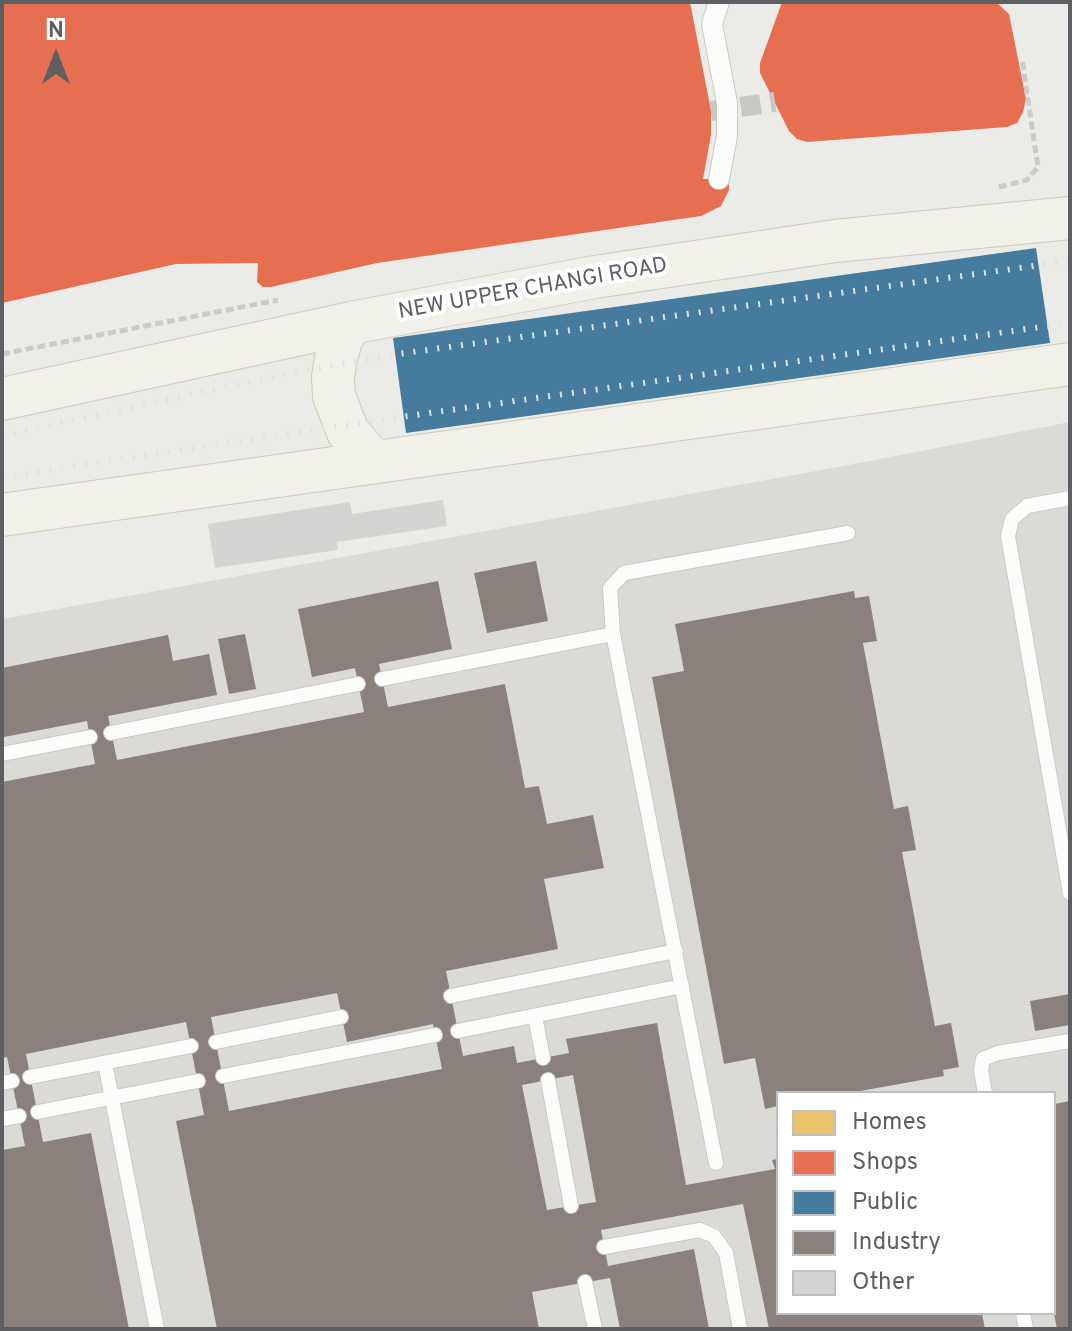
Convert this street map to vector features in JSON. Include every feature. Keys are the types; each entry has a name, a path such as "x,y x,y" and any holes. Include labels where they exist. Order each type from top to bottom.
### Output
{"main road":[{"name":"NEW UPPER CHANGI ROAD","path":"2,399 351,323 595,277 835,241 1070,218"},
{"path":"351,323 341,340 336,358 334,396 348,432 373,461"},
{"path":"2,515 1070,364"}],"street":[{"path":"719,2 712,24 727,103 727,136 719,179"}],"lane":[{"path":"1070,498 1027,506 1012,519 1008,536 1070,893"},
{"path":"716,1163 613,634 610,588 624,573 848,533"},
{"path":"382,679 613,634"},
{"path":"111,733 358,684"},
{"path":"2,754 90,737"},
{"path":"451,996 676,951"},
{"path":"458,1031 682,986"},
{"path":"535,1016 543,1058"},
{"path":"216,1042 341,1017"},
{"path":"223,1076 435,1035"},
{"path":"985,1091 981,1070 983,1059 998,1053 1070,1041"},
{"path":"30,1077 191,1046"},
{"path":"105,1063 157,1329"},
{"path":"548,1080 571,1206"},
{"path":"38,1112 198,1081"},
{"path":"2,1119 19,1116"},
{"path":"604,1247 700,1230 714,1236 726,1253 740,1329"},
{"path":"585,1282 595,1329"}],"path":[{"path":"2,354 259,303"}],"shaded area":[{"path":"1070,422 1070,1329 2,1329 2,619"}],"building: Homes":[{"path":"639,11 649,56 630,61 636,88 657,84 665,118 626,127 616,84 609,85 619,122 555,138 546,102 540,104 549,137 509,146 503,122 512,120 510,114 520,112 514,89 504,91 502,83 494,85 485,50 525,40 533,72 545,69 551,93 556,92 542,37 593,24 607,78 615,76 601,21"},
{"path":"450,58 461,102 441,107 448,135 468,130 476,164 437,173 427,130 420,131 429,169 366,184 357,148 351,149 360,183 330,190 324,166 332,164 331,159 341,156 336,133 325,135 323,127 315,129 307,94 337,86 344,117 356,114 362,139 367,138 354,82 405,70 418,125 426,123 412,67"},
{"path":"218,115 231,171 241,168 235,144 245,142 241,123 277,115 284,145 267,149 269,158 263,160 266,171 276,169 278,177 289,175 294,194 259,202 253,174 247,176 254,204 168,224 162,195 190,188 188,178 171,183 167,166 149,171 143,144 154,142 151,131"},
{"path":"113,142 122,178 103,184 108,202 99,204 101,210 126,204 131,225 98,234 93,213 86,215 91,234 2,257 2,235 5,234 2,229 2,196 11,224 19,222 5,169 55,156 69,208 76,206 70,186 81,183 73,152"}],"building: Shops":[{"path":"2,2 690,2 711,111 711,135 703,179 719,179 729,175 729,190 721,206 701,216 377,263 271,287 263,287 257,282 258,263 176,264 2,303"},
{"path":"782,2 996,2 1009,14 1026,99 1023,112 1017,123 1007,127 807,142 797,139 789,131 760,73 760,63"}],"building: Public":[{"path":"1036,248 1050,343 406,433 393,338"}],"building: Industry":[{"path":"536,561 548,621 487,633 474,573"},
{"path":"438,581 452,649 379,664 388,707 505,684 525,788 539,786 547,824 593,815 604,868 544,879 558,949 446,971 463,1056 514,1046 517,1063 569,1053 566,1039 657,1023 686,1185 775,1169 772,1160 776,1159 776,1315 982,1315 985,1329 769,1329 743,1204 601,1230 608,1266 694,1249 709,1329 620,1329 610,1278 532,1292 539,1329 217,1329 176,1121 204,1115 186,1022 26,1054 43,1142 91,1133 129,1329 2,1329 2,1150 25,1146 7,1057 2,1058 2,782 95,764 87,721 4,737 2,668 168,635 173,661 209,654 217,695 108,716 117,760 364,712 355,668 312,677 298,609","holes":["337,993 347,1042 433,1024 442,1069 229,1111 211,1017","573,1075 596,1202 547,1210 522,1085"]},
{"path":"854,591 855,598 869,596 877,641 863,643 894,809 908,806 916,850 902,852 935,1026 951,1023 959,1067 943,1070 944,1076 860,1091 776,1091 776,1106 765,1109 755,1058 724,1064 652,677 684,671 675,624"},
{"path":"245,634 256,689 229,694 218,639"},
{"path":"1070,994 1070,1025 1035,1031 1030,1001"},
{"path":"1070,1101 1070,1329 1057,1329 1054,1315 1056,1104"}],"building: Other":[{"path":"443,500 447,526 337,542 338,550 215,568 208,524 350,502 352,514"}],"tunnel":[{"path":"711,111 775,102"}],"railway":[{"path":"2,436 271,377 391,355 1070,261"},
{"path":"2,477 401,417 1070,323"}]}
